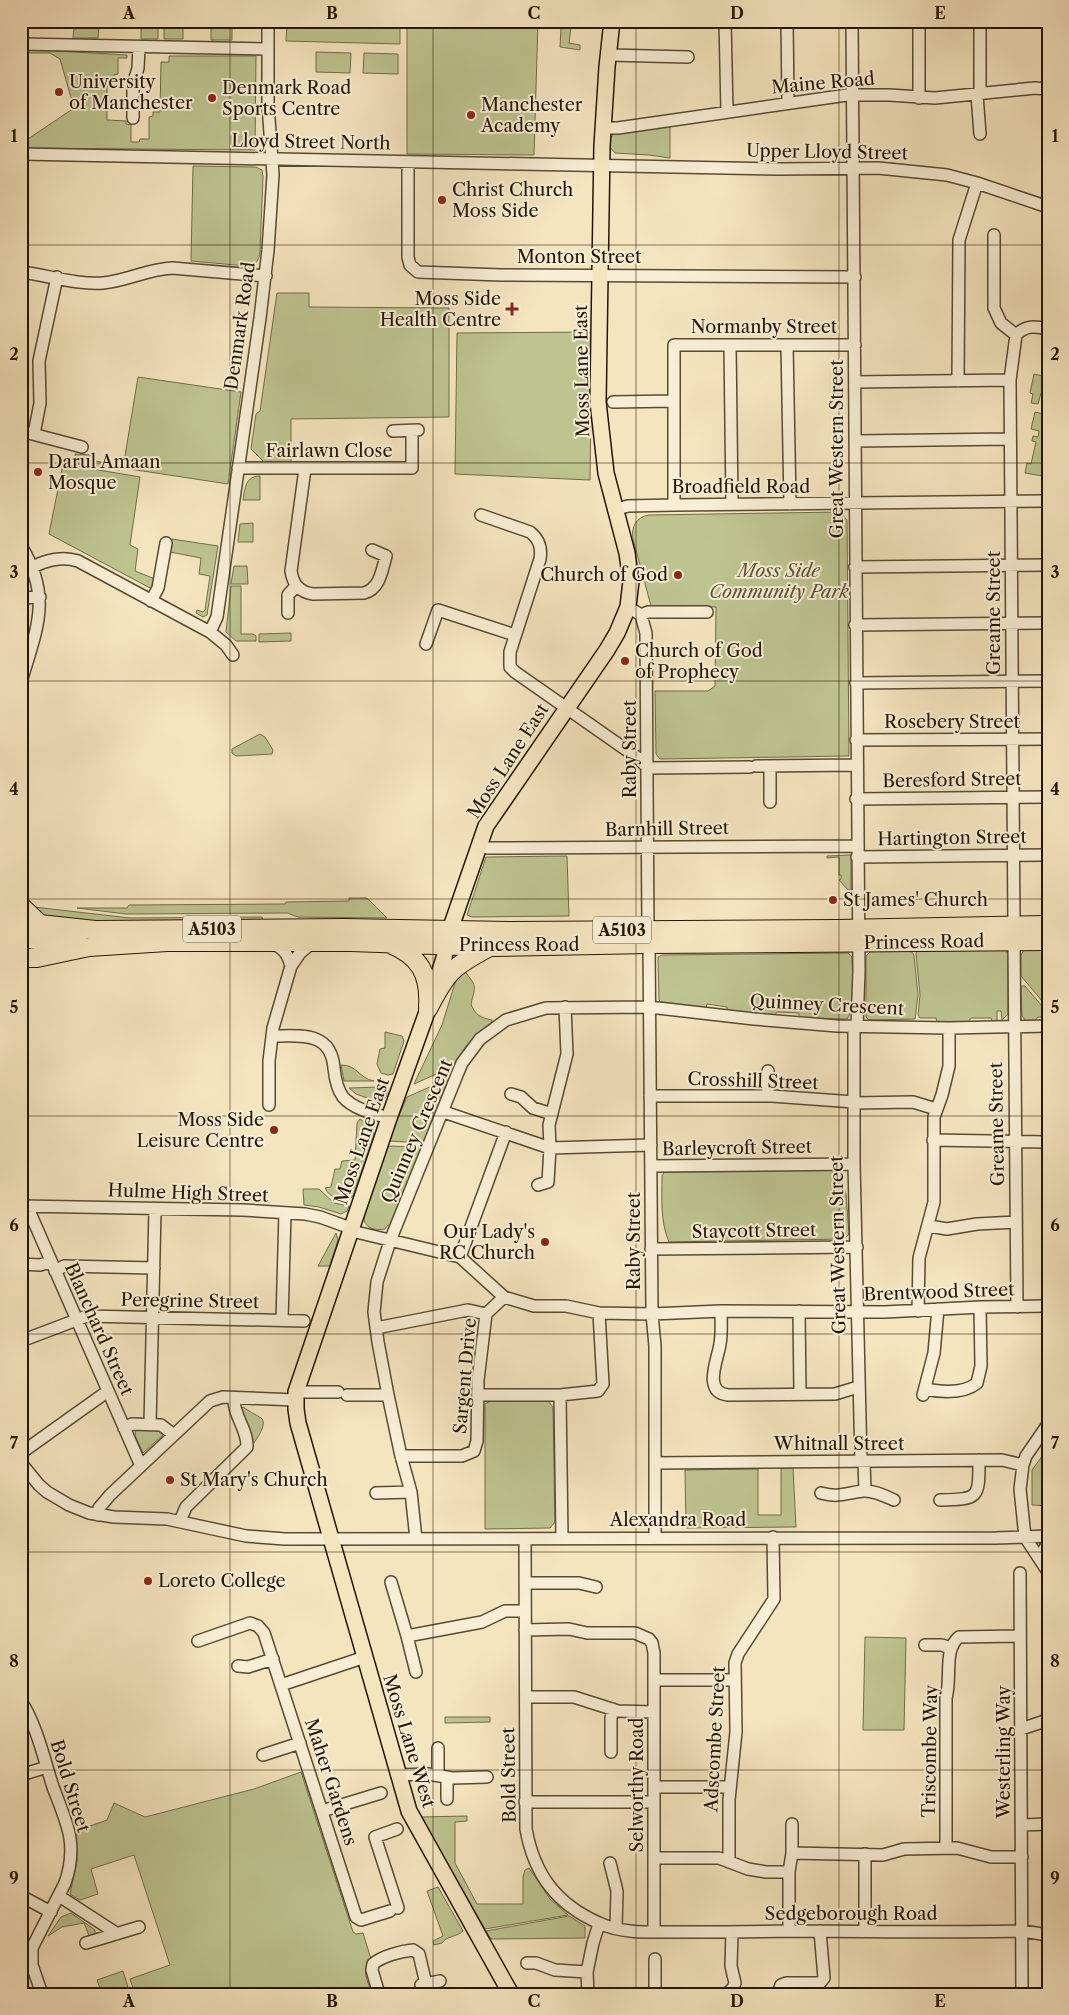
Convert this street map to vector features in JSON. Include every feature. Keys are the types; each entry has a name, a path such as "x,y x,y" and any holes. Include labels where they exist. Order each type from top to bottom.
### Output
{"highway":[{"path":"21,906 40,924"},
{"name":"Princess Road","path":"21,922 95,930 344,928 448,938 491,947 648,937"},
{"name":"Princess Road","path":"1014,934 1048,925"},
{"name":"Princess Road","path":"29,958 89,947 166,942 388,943 448,938 1014,934 1048,941"},
{"path":"21,938 89,947"},
{"path":"388,943 407,952 421,967 428,985 428,1009"},
{"path":"428,1009 448,974 458,964 491,947"},
{"path":"21,969 30,965 29,958"}],"main road":[{"name":"Moss Lane East","path":"331,1538 298,1422 296,1396 351,1229 428,1009 448,938 486,826 618,633 628,607 631,581 628,553 614,510 606,473 598,402 602,128 612,21"},
{"name":"Moss Lane West","path":"331,1538 409,1811 511,1994"}],"street":[{"name":"Denmark Road","path":"210,632 218,617 266,276 272,159 268,105 268,21"},
{"path":"725,21 727,112"},
{"path":"787,21 788,102"},
{"name":"Great Western Street","path":"852,21 855,277 854,567 858,936 854,1164 857,1247 858,1387 865,1491"},
{"path":"919,21 919,98"},
{"path":"980,21 980,134"},
{"path":"21,44 267,50"},
{"path":"133,118 128,99 138,68 139,47"},
{"path":"609,55 688,57"},
{"name":"Maine Road","path":"602,128 609,129 788,102 853,95 889,95 919,98 1035,88 1048,89"},
{"name":"Lloyd Street North","path":"21,154 601,165"},
{"name":"Monton Street","path":"408,162 408,257 410,265 418,272 492,275 600,274 855,277"},
{"name":"Upper Lloyd Street","path":"601,165 780,169 878,168 935,173 977,182 1048,207"},
{"path":"958,382 959,240 977,182"},
{"path":"994,235 994,308 1001,324 1016,335 1030,326 1048,329"},
{"path":"21,272 100,283 122,280 160,268 266,276"},
{"path":"34,434 40,403 39,361 57,278"},
{"name":"Greame Street","path":"1016,335 1010,380 1010,502 1017,1307"},
{"name":"Normanby Street","path":"674,401 674,345 855,345"},
{"path":"730,345 732,504"},
{"path":"787,345 790,504"},
{"path":"855,382 1010,380"},
{"path":"614,402 674,401 674,505"},
{"name":"Fairlawn Close","path":"238,468 412,468 415,430 393,430"},
{"path":"21,431 82,447"},
{"path":"854,441 1010,439"},
{"path":"305,469 291,571 296,586 305,593 313,594 370,592 378,584 386,556 372,550"},
{"name":"Broadfield Road","path":"614,510 628,506 674,505 1048,501"},
{"path":"481,515 530,532 535,536 540,546 540,559 510,652 510,667 648,768 856,765"},
{"path":"151,601 158,588 166,543"},
{"path":"21,546 33,567 40,596 39,623 21,682"},
{"path":"33,567 46,561 76,560 210,632 226,645 233,655"},
{"path":"854,567 1048,565"},
{"path":"288,613 288,594 296,586"},
{"path":"21,598 40,596"},
{"path":"628,607 641,615 648,612 707,612"},
{"path":"426,644 438,610 515,635"},
{"name":"Raby Street","path":"641,615 646,633 651,1249 652,1314 655,1346 655,1538"},
{"path":"855,625 1048,623"},
{"path":"856,683 1048,681"},
{"name":"Rosebery Street","path":"856,740 1048,739"},
{"path":"770,766 770,802"},
{"name":"Beresford Street","path":"856,799 1048,796"},
{"name":"Barnhill Street","path":"478,846 484,848 648,847 857,851"},
{"name":"Hartington Street","path":"857,851 1048,855"},
{"path":"269,942 280,946 287,954 291,966"},
{"path":"269,1105 269,1061 272,1036 291,966 300,953 313,942"},
{"path":"538,1185 548,1182 549,1124 567,1054 565,1007"},
{"name":"Quinney Crescent","path":"416,1539 412,1492 388,1395 376,1328 374,1296 376,1282 390,1241 444,1112 462,1063 480,1040 506,1020 546,1008 565,1007 649,1007 754,1019 856,1026 949,1028 1048,1026"},
{"path":"918,1311 919,1258 934,1202 936,1109 942,1095 949,1066 949,1028"},
{"path":"272,1036 305,1037 322,1042 332,1055 336,1082 344,1098 361,1108 389,1118"},
{"path":"768,1071 768,1096"},
{"path":"519,1093 533,1108 552,1114"},
{"name":"Crosshill Street","path":"650,1096 768,1096 854,1102 913,1102 936,1109"},
{"path":"444,1112 550,1148 651,1145"},
{"path":"504,1297 460,1257 506,1132"},
{"path":"934,1140 1048,1142"},
{"name":"Barleycroft Street","path":"651,1166 854,1164"},
{"name":"Hulme High Street","path":"24,1206 155,1210 242,1210 315,1216 356,1232 460,1257"},
{"name":"Blanchard Street","path":"24,1206 53,1266 141,1466"},
{"path":"150,1424 155,1210"},
{"path":"282,1320 285,1213"},
{"path":"929,1226 947,1229 977,1224 1016,1222"},
{"name":"Staycott Street","path":"651,1249 857,1247"},
{"path":"21,1264 154,1268"},
{"name":"Brentwood Street","path":"504,1297 534,1306 566,1306 599,1313 652,1314 721,1311 918,1311 980,1307 1048,1306"},
{"name":"Sargent Drive","path":"402,1456 462,1456 474,1451 477,1441 478,1395 486,1314 504,1297"},
{"path":"938,1309 934,1353 924,1392 966,1390 977,1383 981,1366 980,1307"},
{"path":"376,1328 468,1310 486,1314"},
{"path":"721,1311 721,1342 713,1378 715,1387 720,1393 728,1395 835,1394 858,1387"},
{"path":"799,1311 800,1394"},
{"path":"478,1395 594,1393 603,1384 599,1313"},
{"name":"Peregrine Street","path":"21,1341 87,1316 304,1321"},
{"path":"21,1453 108,1391"},
{"path":"98,1515 99,1508 110,1495 210,1401 223,1398 343,1394 388,1395"},
{"path":"560,1395 562,1538"},
{"path":"180,1521 186,1506 246,1447 246,1439 235,1408 234,1398"},
{"path":"124,1428 132,1424 163,1425 174,1435"},
{"path":"1046,1570 1024,1537 1020,1489 1023,1465 1031,1448 1048,1424"},
{"path":"940,1500 968,1498 977,1492 979,1487 979,1460"},
{"name":"Whitnall Street","path":"655,1463 1002,1460 1023,1465"},
{"name":"Alexandra Road","path":"21,1463 47,1492 69,1505 98,1515 162,1518 215,1531 285,1539 1048,1536"},
{"path":"821,1492 831,1496 842,1496 865,1491 894,1500"},
{"path":"376,1493 412,1492"},
{"name":"Adscombe Street","path":"729,1862 730,1787 736,1732 735,1663 738,1654 774,1599 774,1538"},
{"name":"Bold Street","path":"525,1539 525,1802 526,1829 530,1848 543,1877 554,1892 575,1911 599,1924 616,1928 654,1932"},
{"path":"1046,1570 1042,1553 1048,1543"},
{"name":"Westerling Way","path":"1020,1573 1022,1994"},
{"path":"392,1582 416,1672"},
{"path":"525,1583 579,1583 596,1587"},
{"path":"406,1636 482,1622 505,1611 525,1610"},
{"name":"Maher Gardens","path":"198,1640 244,1625 254,1624 264,1633 356,1916 361,1920 394,1910 375,1837 397,1829"},
{"name":"Selworthy Road","path":"525,1630 569,1629 587,1633 635,1633 649,1639 652,1643 654,1653 654,1932"},
{"path":"925,1645 942,1645 950,1651 959,1637 1020,1636"},
{"name":"Triscombe Way","path":"946,1848 946,1698 949,1686 950,1651"},
{"path":"281,1685 365,1657"},
{"path":"238,1666 248,1667 272,1659"},
{"path":"654,1680 735,1680"},
{"path":"526,1697 574,1697 625,1712 654,1712"},
{"name":"Bold Street","path":"21,1701 28,1712 47,1767 66,1826 70,1846 68,1874 59,1896 35,1940 32,1953 32,1965 42,1994"},
{"path":"611,1752 611,1718 613,1709"},
{"path":"1021,1729 1048,1720"},
{"path":"263,1755 300,1743"},
{"path":"438,1748 447,1799"},
{"path":"21,1776 47,1767"},
{"path":"398,1775 487,1777"},
{"path":"654,1786 730,1787"},
{"path":"322,1811 381,1793"},
{"path":"525,1802 654,1802"},
{"path":"789,1931 789,1872 792,1854 792,1824"},
{"path":"1022,1825 1048,1824"},
{"path":"792,1854 884,1855 904,1848 946,1848 965,1850 991,1858 1022,1857"},
{"path":"865,1854 865,1931"},
{"path":"654,1858 719,1858 748,1869 766,1872 789,1872"},
{"path":"610,1863 617,1892 616,1928"},
{"path":"21,1896 51,1912"},
{"path":"59,1896 113,1930 116,1934"},
{"path":"588,1994 587,1972 599,1924"},
{"path":"86,1943 139,1927"},
{"path":"778,1994 781,1985 786,1983 820,1989 824,1978 820,1931"},
{"name":"Sedgeborough Road","path":"654,1932 1023,1931 1048,1935"},
{"path":"727,1994 735,1983 731,1966 732,1932"},
{"path":"379,1994 372,1965 378,1960 406,1951 413,1950 419,1954 422,1984 440,1981"},
{"path":"655,1959 655,1994"},
{"path":"527,1963 536,1963 554,1975 587,1972"}],"green space":[{"path":"81,21 121,21 121,24 102,22 102,25 99,25 98,38 73,38 74,29 80,28"},
{"path":"287,21 400,21 400,44 286,41"},
{"name":"Manchester Academy","path":"407,21 538,21 534,155 407,154"},
{"path":"141,22 158,22 158,39 141,39"},
{"path":"164,22 183,22 183,39 164,39"},
{"path":"563,26 571,27 569,43 580,45 580,50 560,47 561,28"},
{"path":"211,27 232,27 232,40 211,40"},
{"path":"21,49 127,55 127,58 118,58 118,74 114,75 112,86 107,86 105,101 118,101 118,110 107,110 107,120 126,121 126,124 131,125 131,142 149,139 149,117 153,116 153,112 160,112 161,62 169,62 169,56 256,56 255,150 21,148 21,141 25,141 74,108 60,59 50,53 21,53"},
{"path":"316,52 351,53 350,73 316,72"},
{"path":"364,53 398,54 398,74 363,73"},
{"path":"670,125 670,158 615,153 610,147 611,137 617,132"},
{"path":"193,166 256,167 262,170 260,251 258,260 253,265 191,261"},
{"path":"277,293 309,293 309,307 449,308 449,417 291,419 291,463 266,464 251,449 256,414 260,411"},
{"path":"592,332 590,480 455,474 457,333"},
{"path":"1034,374 1048,377 1048,394 1041,393 1038,404 1031,403 1033,394 1030,393"},
{"path":"138,377 241,392 228,484 123,468"},
{"path":"1035,412 1048,415 1048,477 1025,473 1027,463 1031,464 1036,442 1032,441 1033,436 1038,437 1039,431 1031,429"},
{"path":"75,454 91,455 91,460 121,466 120,470 76,464"},
{"path":"63,464 140,477 130,545 138,549 135,571 155,579 152,589 49,534"},
{"path":"260,476 260,500 243,500 245,488 251,478"},
{"name":"Moss Side Community Park","path":"840,512 847,520 849,756 660,759 656,754 655,691 708,691 715,686 716,607 651,606 633,539 635,523 644,516 649,515"},
{"path":"253,523 253,542 238,542 240,524"},
{"path":"172,539 218,546 207,615 203,617 196,613 197,610 203,612 205,610 210,576 199,574 201,558 170,552"},
{"path":"234,566 247,566 248,584 231,584"},
{"path":"231,586 241,586 241,634 253,634 256,636 256,641 236,641 226,632"},
{"path":"291,633 291,641 259,642 259,634"},
{"path":"260,734 265,737 273,750 272,754 236,756 232,753 232,749"},
{"path":"851,855 851,890 848,890 839,880 841,875 839,875 839,857 827,858 827,856"},
{"path":"567,856 569,916 472,917 467,915 486,857"},
{"path":"349,898 367,898 387,918 298,917 287,913 126,914 77,908 127,908 129,905 285,904 286,902 349,901"},
{"path":"25,906 130,918 262,917 263,920 91,921 48,919"},
{"path":"1005,950 1008,954 1008,1014 1002,1020 1001,1011 997,1011 997,1021 992,1021 991,1018 971,1018 968,1022 937,1022 936,1018 920,1018 918,1015 920,995 917,951"},
{"path":"1024,950 1048,950 1048,1008 1021,976 1021,955"},
{"path":"871,951 911,951 914,955 918,995 915,1019 869,1020 866,1017 866,956"},
{"path":"848,953 852,957 853,989 852,1007 847,1019 799,1018 799,1013 777,1012 774,1016 727,1011 727,1007 707,1004 706,1008 663,1004 659,1000 658,957 662,955"},
{"path":"464,970 474,986 471,1004 474,1011 492,1020 492,1023 466,1046 454,1066 414,1084 442,1025 456,980"},
{"path":"1021,986 1025,986 1048,1013 1048,1017 1038,1017 1034,1022 1027,1022 1022,1016"},
{"path":"385,1032 402,1036 404,1041 393,1074 388,1075 381,1073 377,1064 380,1049 385,1048"},
{"path":"341,1065 351,1067 364,1077 374,1081 344,1081"},
{"path":"448,1079 424,1143 388,1141 407,1097"},
{"path":"381,1087 388,1090 386,1097 378,1102 356,1094 349,1088"},
{"path":"360,1119 372,1127 374,1135 353,1196 349,1200 338,1199 329,1194 325,1188 331,1187 335,1169 340,1169 342,1161 355,1160 357,1123"},
{"path":"387,1146 423,1147 391,1226 388,1225 385,1229 377,1230 370,1228 365,1223 364,1216"},
{"path":"837,1170 846,1194 849,1234 844,1239 669,1242 662,1210 662,1176 664,1172"},
{"path":"303,1189 319,1189 334,1203 349,1206 347,1211 341,1214 319,1207 304,1205"},
{"path":"336,1233 338,1240 330,1266 318,1266"},
{"path":"490,1401 548,1401 553,1407 555,1522 550,1528 485,1529 485,1404"},
{"path":"243,1407 263,1420 261,1431 253,1444 241,1409"},
{"path":"159,1428 165,1433 143,1453 135,1435 136,1429"},
{"path":"1048,1448 1048,1506 1032,1505 1032,1470"},
{"path":"781,1468 793,1468 796,1527 686,1528 685,1470 758,1469 758,1515 781,1515"},
{"path":"865,1637 906,1638 904,1730 863,1730"},
{"path":"445,1717 490,1717 490,1722 445,1723"},
{"path":"301,1772 353,1932 356,1934 363,1933 371,1959 365,1971 372,1994 135,1994 130,1979 170,1965 134,1855 91,1869 98,1894 80,1900 70,1894 77,1861 76,1831 107,1820 114,1803 145,1817 254,1789"},
{"path":"467,1816 467,1821 455,1822 455,1863 477,1904 523,1904 523,1877 525,1870 529,1868 550,1899 568,1915 485,1929 421,1817"},
{"path":"438,1887 463,1931 442,1943 434,1945 433,1941 443,1936 427,1891"},
{"path":"71,1913 95,1930 95,1934 90,1938 84,1923 62,1927 48,1936 61,1917"},
{"path":"569,1916 585,1926 585,1938 491,1939 486,1931"},
{"path":"123,1971 130,1994 102,1994 97,1980"}],"place":[{"name":"University of Manchester","path":"59,92"},
{"name":"Denmark Road Sports Centre","path":"212,98"},
{"name":"Manchester Academy","path":"471,115"},
{"name":"Christ Church Moss Side","path":"442,200"},
{"name":"Moss Side Health Centre","path":"512,309"},
{"name":"Darul Amaan Mosque","path":"38,472"},
{"name":"Church of God","path":"678,575"},
{"name":"Church of God of Prophecy","path":"625,661"},
{"name":"St James' Church","path":"833,900"},
{"name":"Moss Side Leisure Centre","path":"274,1130"},
{"name":"Our Lady's RC Church","path":"545,1242"},
{"name":"St Mary's Church","path":"170,1480"},
{"name":"Loreto College","path":"148,1581"}]}
